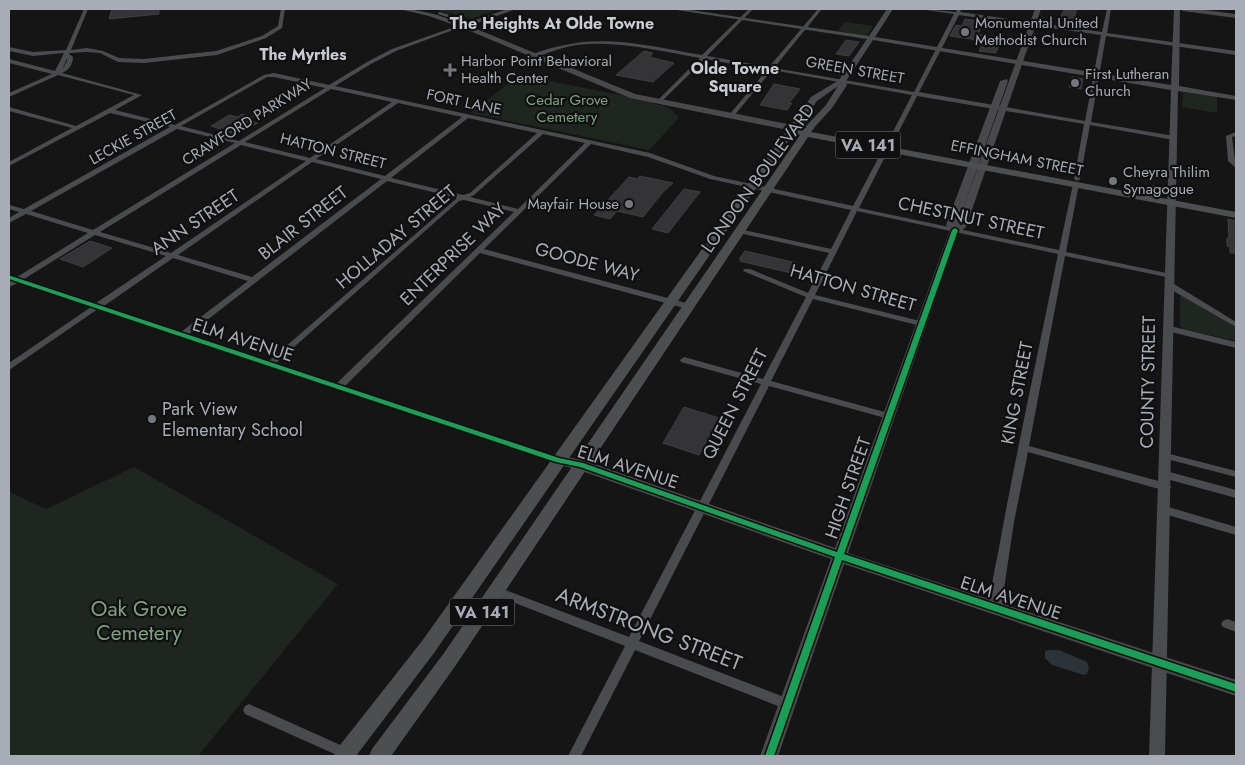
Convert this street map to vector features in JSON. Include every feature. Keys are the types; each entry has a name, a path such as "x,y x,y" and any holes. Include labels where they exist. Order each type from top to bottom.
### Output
{"main road":[{"name":"CRAWFORD PARKWAY","path":"462,26 513,9"},
{"name":"HIGH STREET","path":"769,756 955,230 951,225 1004,108 1016,62 1029,24 1031,9"},
{"name":"HIGH STREET","path":"1029,24 1038,9"},
{"path":"1183,9 1236,16"},
{"name":"EFFINGHAM STREET","path":"471,23 660,101"},
{"name":"EFFINGHAM STREET","path":"462,26 616,90 648,100 1173,200 1236,214"},
{"name":"HIGH STREET","path":"979,163 994,107 1016,62"},
{"name":"LONDON BOULEVARD","path":"348,755 428,647 750,186 793,128"},
{"name":"LONDON BOULEVARD","path":"379,756 450,659 806,131"},
{"name":"EFFINGHAM STREET","path":"1173,200 1236,209"},
{"name":"ELM AVENUE","path":"558,460 581,465 995,609 1236,688"}],"street":[{"path":"67,53 86,9"},
{"path":"9,50 34,54 94,50 127,62 217,53 276,30 282,22 283,9"},
{"name":"EFFINGHAM STREET","path":"401,9 430,15 462,26"},
{"name":"EFFINGHAM STREET","path":"420,9 441,13 471,23"},
{"path":"673,9 683,9 689,13 741,19 1236,98"},
{"path":"660,101 751,9"},
{"path":"731,116 820,9"},
{"path":"842,81 890,9"},
{"path":"926,9 958,11 1029,24 1236,53"},
{"name":"KING STREET","path":"995,609 1009,522 1063,253 1109,9"},
{"name":"COUNTY STREET","path":"1157,756 1166,487 1177,9"},
{"name":"QUEEN STREET","path":"574,756 630,644 958,11"},
{"name":"CRAWFORD PARKWAY","path":"9,285 13,278 94,232 369,63 394,50 462,26"},
{"name":"GREEN STREET","path":"533,56 566,46 602,42 622,43 1174,138"},
{"path":"9,95 64,70 70,61 67,53"},
{"path":"9,61 139,95 9,164"},
{"name":"FORT LANE","path":"271,75 650,155 712,178 766,190"},
{"name":"LECKIE STREET","path":"9,221 271,75"},
{"name":"LONDON BOULEVARD","path":"793,128 814,99 842,81"},
{"name":"LONDON BOULEVARD","path":"806,131 829,106 843,85 842,81"},
{"name":"ANN STREET","path":"9,367 397,101"},
{"path":"9,110 77,128"},
{"name":"HATTON STREET","path":"111,111 519,211"},
{"name":"BLAIR STREET","path":"182,335 467,116"},
{"name":"HOLLADAY STREET","path":"270,364 457,200 472,194 542,132"},
{"path":"1236,134 1229,136 1231,161 1236,166"},
{"name":"ENTERPRISE WAY","path":"338,387 590,142"},
{"name":"CHESTNUT STREET","path":"766,190 1063,253 1171,281 1236,325"},
{"path":"9,206 254,280"},
{"path":"739,231 833,252"},
{"name":"GOODE WAY","path":"478,250 687,306"},
{"name":"HATTON STREET","path":"747,271 810,296 921,324"},
{"name":"ELM AVENUE","path":"13,278 558,460"},
{"path":"1170,329 1236,345"},
{"path":"684,360 889,416"},
{"path":"1024,448 1166,487"},
{"path":"1166,456 1236,474"},
{"path":"1166,474 1236,494"},
{"path":"1165,510 1236,531"},
{"name":"ARMSTRONG STREET","path":"496,591 788,704"},
{"path":"249,710 348,755"}],"green space":[{"path":"433,9 500,9 471,19"},
{"path":"845,22 873,26 867,36 838,31"},
{"name":"Cedar Grove Cemetery","path":"520,75 635,98 670,108 679,118 649,150 470,113"},
{"path":"1183,92 1217,97 1217,113 1182,107"},
{"path":"1182,295 1236,327 1236,341 1183,329 1180,325 1180,297"},
{"name":"Oak Grove Cemetery","path":"134,467 338,584 198,756 9,756 9,492 46,509"}],"shaded area":[{"path":"1059,650 1087,662 1089,667 1087,674 1084,675 1052,665 1045,658 1045,651"}],"building":[{"path":"112,9 159,9 159,14 109,19"},
{"path":"1066,9 1077,9 1073,21 1060,19 1063,11"},
{"path":"965,19 979,21 976,28 981,29 978,34 1001,40 996,53 979,51 982,44 971,39 950,36 956,25 962,26"},
{"path":"846,40 859,42 849,56 836,54"},
{"path":"644,51 653,53 649,57 674,63 653,82 616,75"},
{"name":"First Lutheran Church","path":"1072,77 1083,79 1081,89 1069,87"},
{"path":"774,84 800,89 789,103 792,103 787,110 760,105"},
{"path":"242,114 253,117 247,120 258,123 235,134 211,126 229,115 238,117"},
{"path":"640,176 673,183 663,192 643,217 617,211 610,219 594,215 629,177 638,179"},
{"path":"684,189 700,192 668,233 652,229"},
{"path":"1228,219 1236,221 1236,253 1230,253 1230,247 1227,246 1227,238 1229,239"},
{"path":"90,241 112,248 83,267 60,259"},
{"path":"745,251 797,263 791,273 740,261 742,259 739,259"},
{"path":"684,407 719,418 699,455 663,443"}],"cycle path":[{"path":"769,756 955,230"},
{"path":"9,277 558,460 581,465 840,556 1236,688"}],"place":[{"name":"Monumental United Methodist Church","path":"965,32"},
{"name":"Harbor Point Behavioral Health Center","path":"450,70"},
{"name":"First Lutheran Church","path":"1075,83"},
{"name":"Cheyra Thilim Synagogue","path":"1113,181"},
{"name":"Mayfair House","path":"629,204"},
{"name":"Park View Elementary School","path":"152,419"}],"district":[{"name":"The Heights At Olde Towne","path":"552,23"},
{"name":"The Myrtles","path":"303,54"},
{"name":"Olde Towne Square","path":"735,77"}]}
